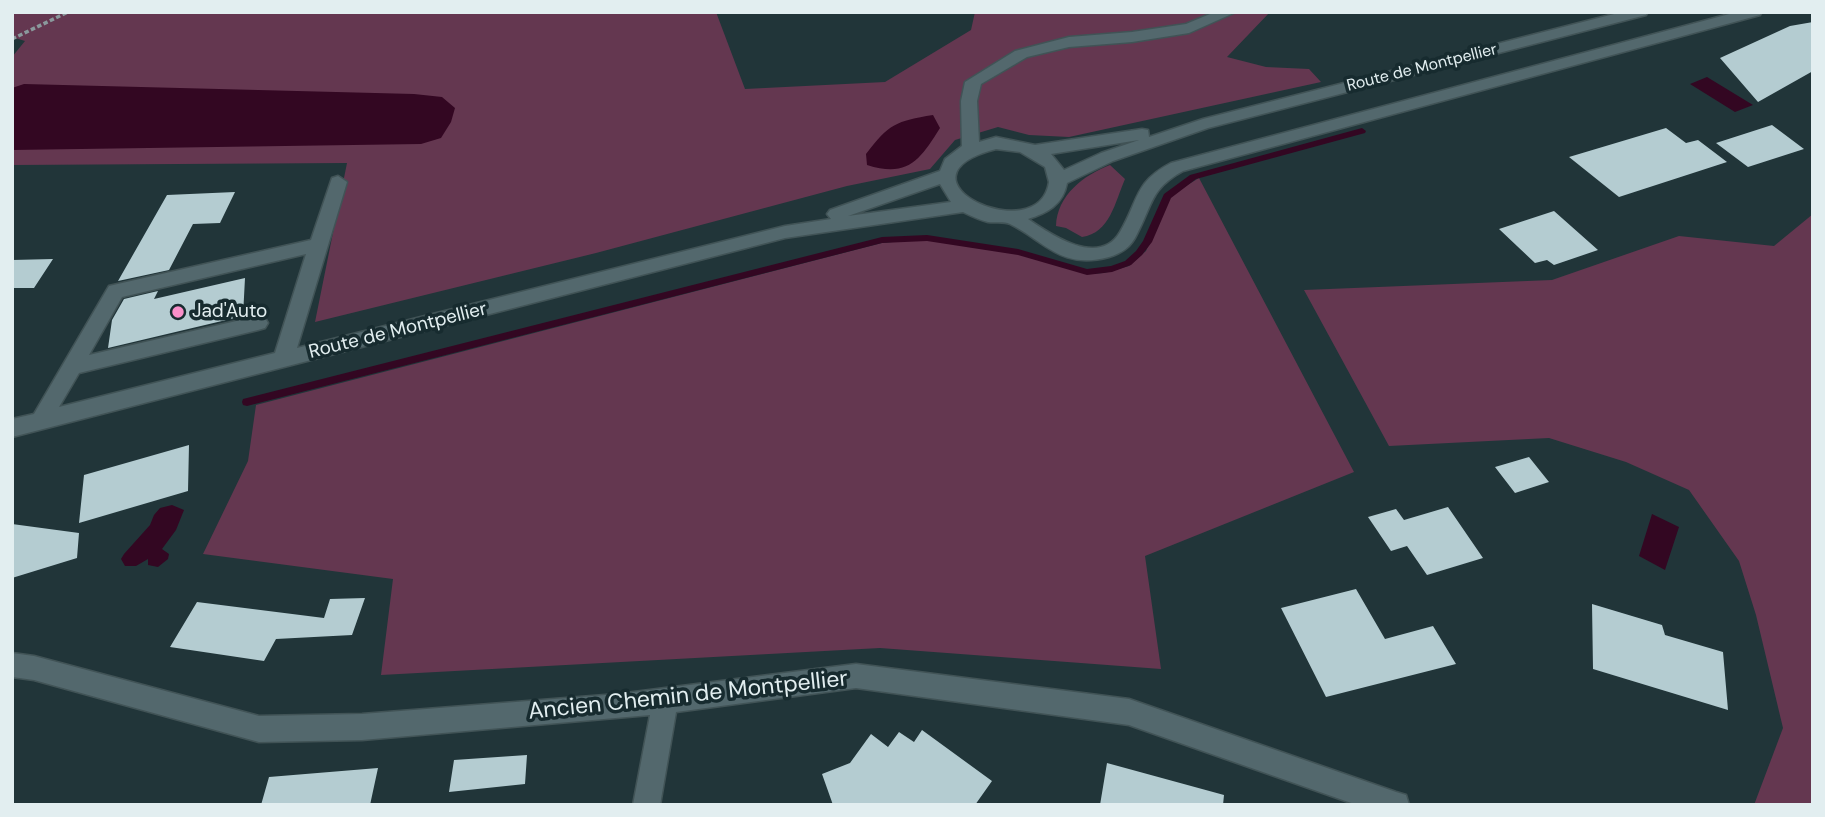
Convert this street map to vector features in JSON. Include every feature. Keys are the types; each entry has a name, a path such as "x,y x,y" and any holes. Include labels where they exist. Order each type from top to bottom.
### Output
{"street":[{"path":"963,206 950,191 947,175 954,159 971,148 973,82 1021,54 1069,41 1132,37 1189,28 1229,12"},
{"name":"Route de Montpellier","path":"1058,180 1107,157 1203,124 1641,12"},
{"path":"1012,218 1063,250 1101,254 1117,247 1128,236 1147,188 1160,174 1177,167 1755,12"},
{"path":"970,119 996,143"},
{"name":"Route de Montpellier","path":"971,148 996,143 1022,146 1035,151 1203,124"},
{"path":"1012,218 1041,208 1051,200 1056,191 1058,180 1051,164 1035,151"},
{"name":"Route de Montpellier","path":"12,428 785,232 947,175"},
{"path":"283,360 338,182"},
{"name":"Route de Montpellier","path":"785,232 963,206 995,217 1012,218"},
{"path":"1041,208 1044,238"},
{"path":"40,422 116,291 318,245"},
{"path":"71,367 258,323"},
{"name":"Ancien Chemin de Montpellier","path":"12,665 34,668 259,729 375,726 665,702 856,676 1129,712 1396,805"},
{"path":"646,805 665,702"}],"path":[{"path":"12,39 68,12"}],"shaded area":[{"path":"12,12 716,12 745,89 885,82 971,30 975,12 1270,12 1227,57 1266,67 1309,69 1321,82 1069,137 1029,135 998,127 955,140 930,169 847,186 596,253 315,322 347,163 12,165 12,57 25,41 12,37"},
{"path":"1707,77 1753,105 1735,112 1690,84"},
{"path":"24,84 414,94 442,97 455,108 451,122 441,138 421,144 12,150 12,88"},
{"path":"933,115 940,128 919,157 903,167 893,169 867,165 866,154 894,125"},
{"path":"1110,165 1125,179 1105,223 1091,234 1082,237 1056,226 1061,205 1074,188 1091,174"},
{"path":"1199,178 1354,472 1145,556 1161,669 880,648 381,675 393,579 203,554 248,461 256,405 882,243 924,239 1027,255 1087,274 1104,273 1129,266 1146,251 1171,195"},
{"path":"1813,214 1813,805 1754,805 1783,728 1756,615 1739,561 1689,490 1626,462 1549,438 1389,446 1304,290 1552,280 1679,236 1774,246"},
{"path":"172,505 184,510 176,530 162,549 169,554 168,559 158,567 148,565 148,559 136,566 125,566 121,559 150,525 154,515 160,508"},
{"path":"1652,514 1679,527 1665,570 1639,556"}],"building":[{"path":"1813,22 1813,71 1758,102 1720,58 1790,26"},
{"path":"1772,125 1804,149 1748,167 1716,143"},
{"path":"1666,128 1686,143 1698,140 1727,162 1619,197 1569,157"},
{"path":"235,192 220,223 193,224 169,270 118,281 167,195"},
{"path":"1554,211 1598,250 1554,265 1547,260 1535,263 1499,229"},
{"path":"53,259 34,288 12,288 12,260"},
{"name":"Jad'Auto","path":"245,278 243,316 108,348 112,320 124,299 158,291 154,299"},
{"path":"189,445 188,491 79,523 84,475"},
{"path":"1529,457 1549,482 1515,493 1495,467"},
{"path":"1448,507 1483,558 1427,575 1407,546 1391,551 1368,517 1396,509 1404,520"},
{"path":"12,524 79,533 77,558 12,578"},
{"path":"1356,589 1385,639 1433,626 1456,664 1326,697 1281,608"},
{"path":"365,598 352,635 276,639 264,661 170,647 197,602 324,618 330,599"},
{"path":"1592,604 1662,625 1665,635 1723,652 1728,710 1593,669"},
{"path":"922,730 992,781 975,805 833,805 822,774 850,763 871,734 888,747 899,732 914,742"},
{"path":"527,755 525,784 449,792 454,760"},
{"path":"1107,763 1224,795 1223,805 1100,805"},
{"path":"378,768 370,805 261,805 269,777"}],"waterway":[{"path":"247,402 882,240 927,238 1018,252 1087,272 1112,269 1128,263 1139,253 1147,242 1167,196 1193,177 1362,131"}],"place":[{"name":"Jad'Auto","path":"178,312"}]}
